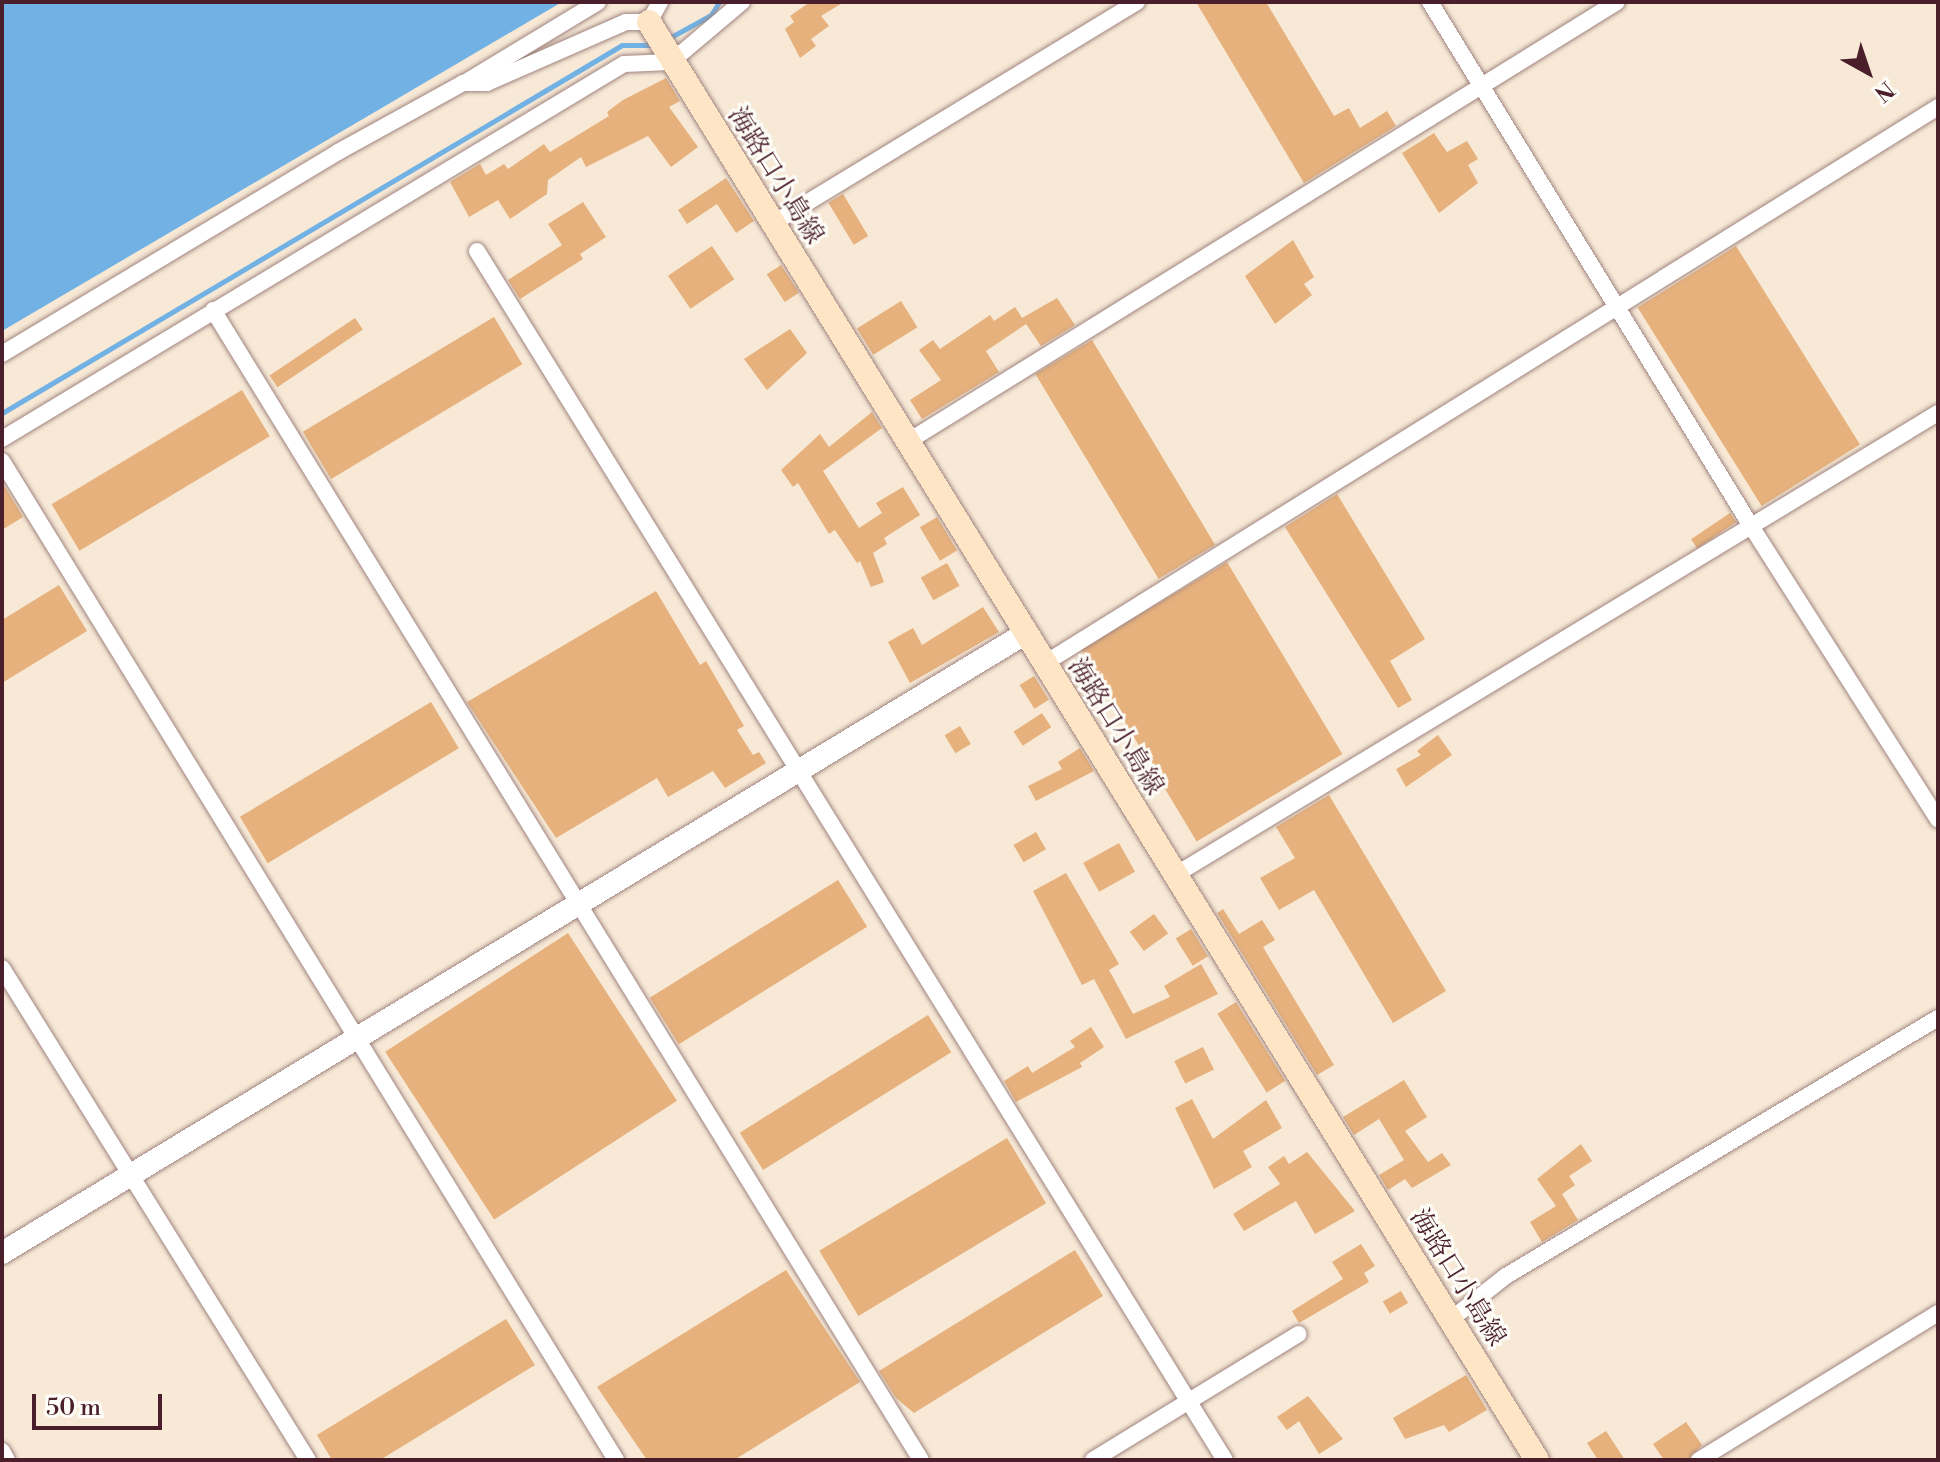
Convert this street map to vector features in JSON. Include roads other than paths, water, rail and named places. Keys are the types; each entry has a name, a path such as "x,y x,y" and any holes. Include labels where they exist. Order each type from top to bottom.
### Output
{"main road":[{"name":"海路口小島線","path":"661,37 1023,635 1537,1460"}],"street":[{"path":"2,354 338,152 463,83 598,2"},
{"path":"2,439 624,64 661,37 742,2"},
{"path":"772,224 1137,2"},
{"path":"1430,2 1751,526 1938,819"},
{"path":"907,442 1617,2"},
{"path":"463,83 487,83 626,22 661,37"},
{"path":"1042,665 1938,107"},
{"path":"477,251 802,770 1225,1460"},
{"path":"213,310 921,1460"},
{"path":"1175,875 1938,413"},
{"path":"2,461 616,1460"},
{"path":"2,1253 1023,635"},
{"path":"2,968 308,1460"},
{"path":"1450,1320 1506,1276 1938,1018"},
{"path":"1699,1460 1938,1313"},
{"path":"1093,1460 1299,1334"},
{"path":"2,1451 7,1460"}],"water":[{"path":"2,2 562,2 2,331"}],"waterway":[{"path":"669,38 711,15 719,2"},
{"path":"2,413 622,45 657,45"}]}
